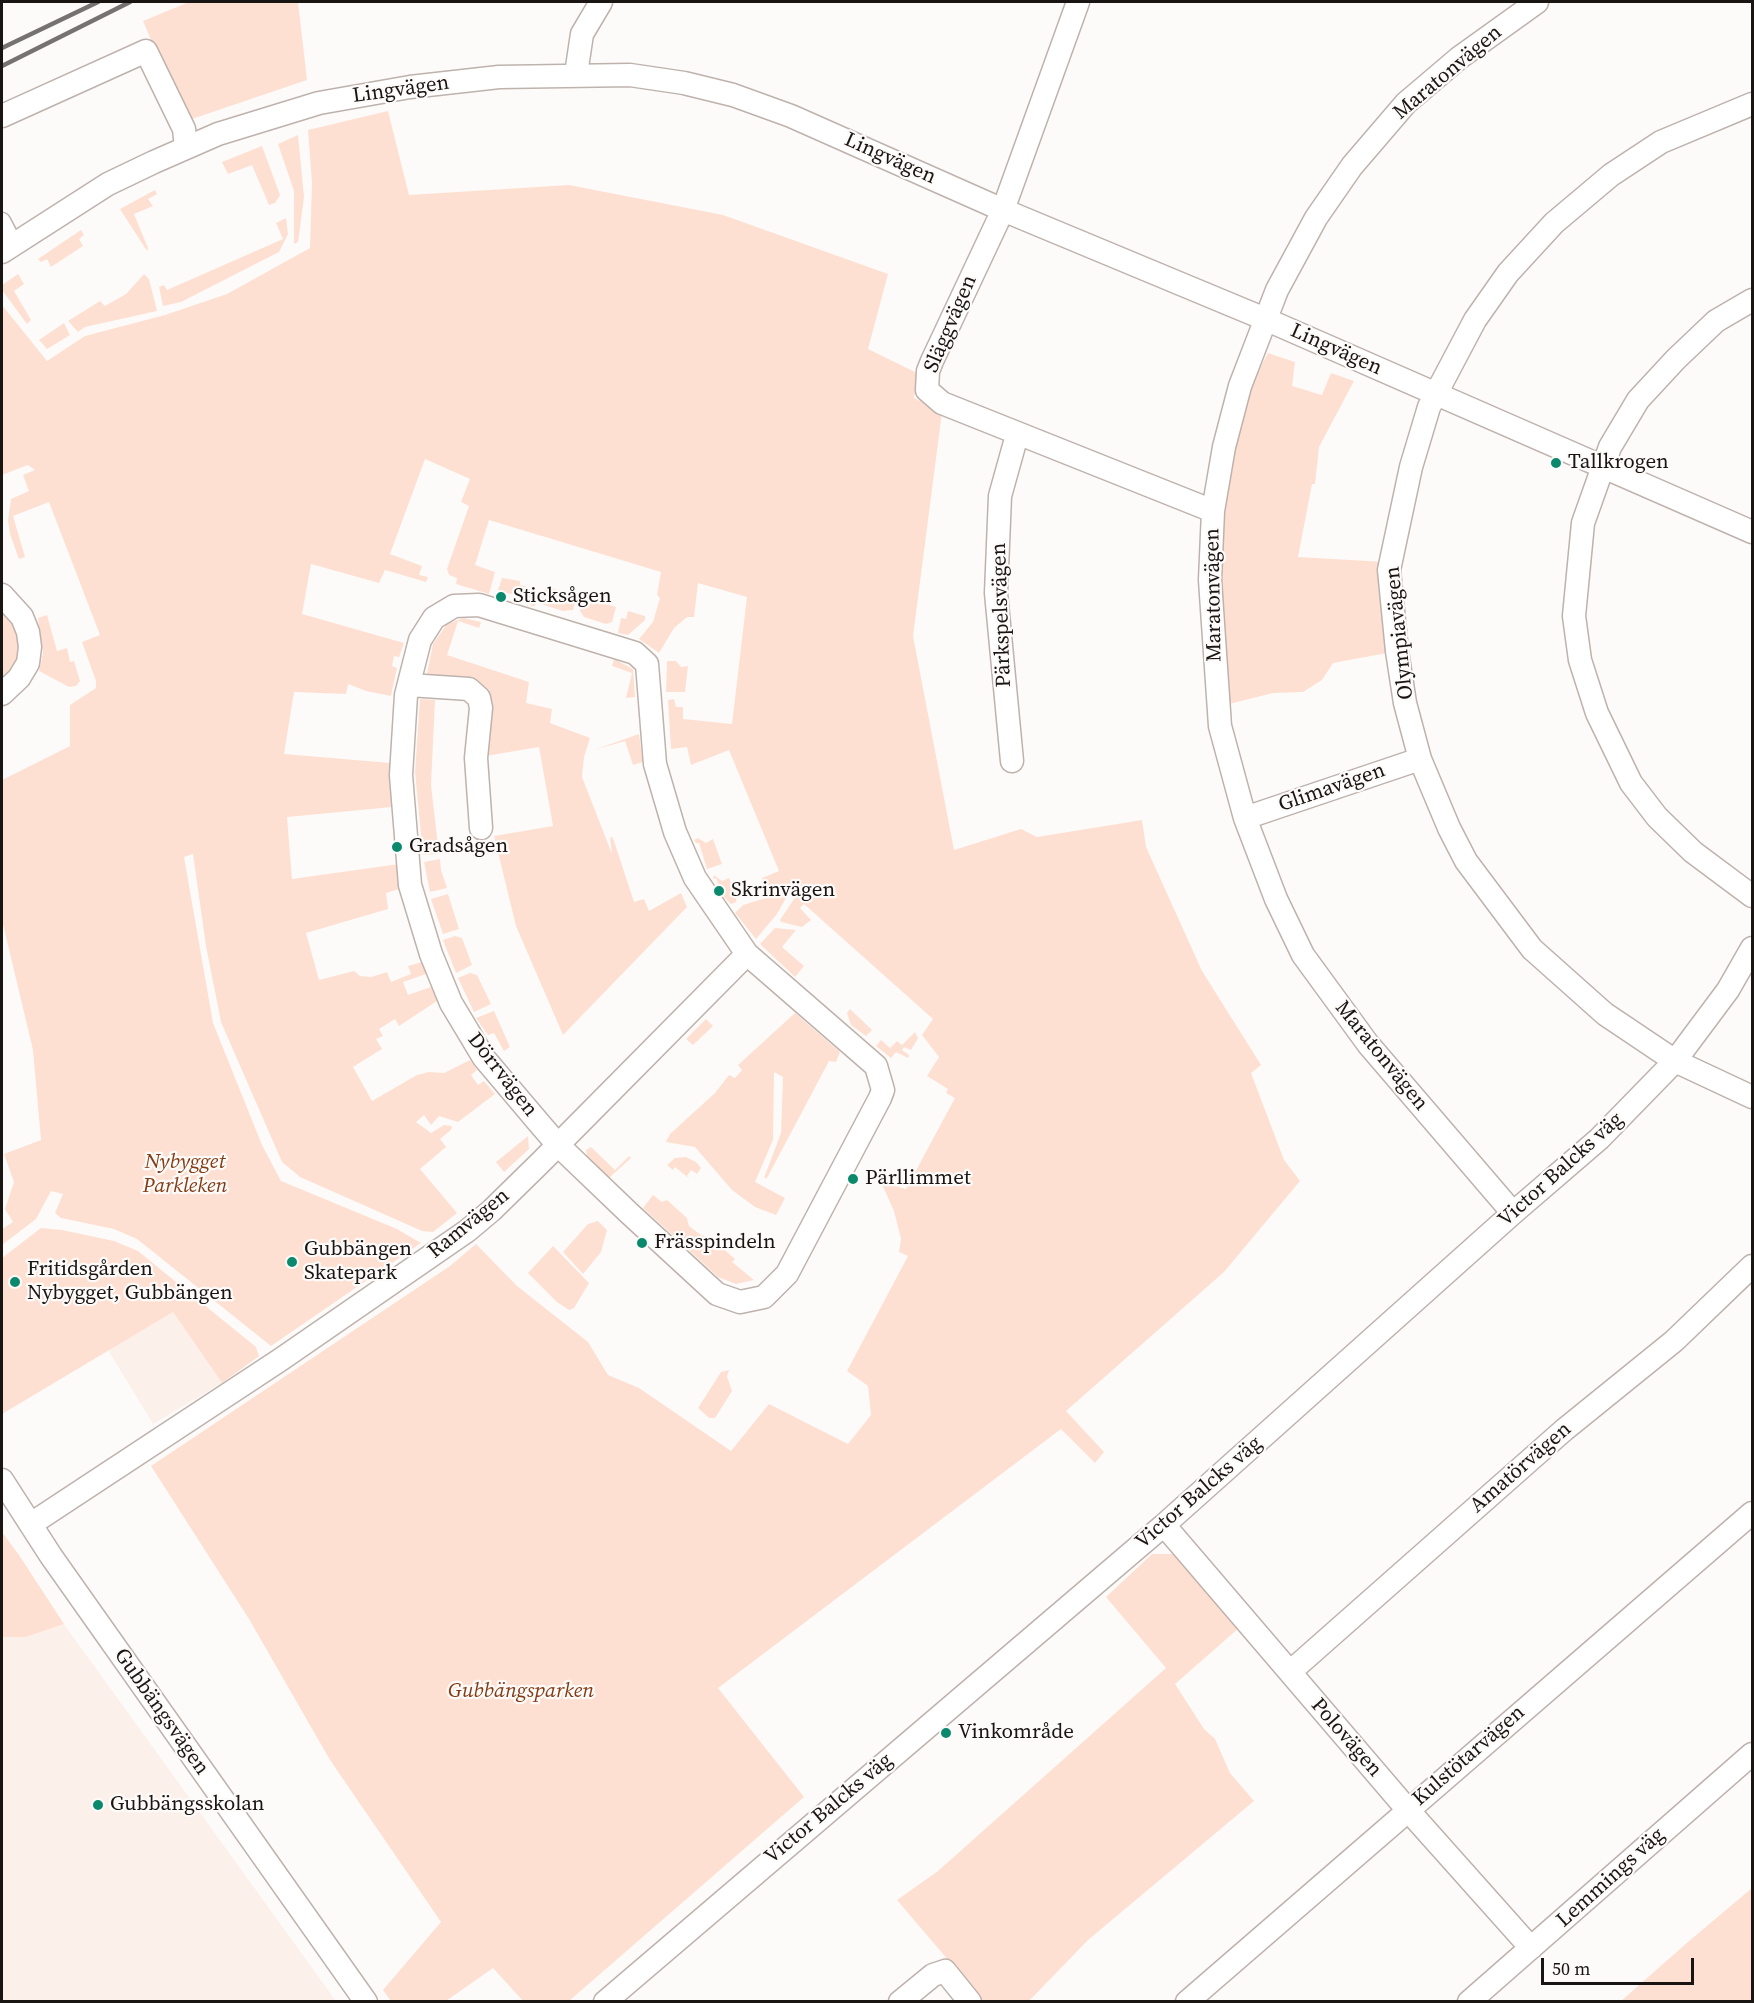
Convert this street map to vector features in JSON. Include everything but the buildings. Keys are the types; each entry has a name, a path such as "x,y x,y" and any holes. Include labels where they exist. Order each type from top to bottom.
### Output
{"street":[{"path":"576,75 582,34 601,2"},
{"name":"Släggvägen","path":"1078,2 1003,210 928,371 927,390 942,403 1017,435 1213,511"},
{"name":"Maratonvägen","path":"1513,1213 1368,1044 1303,955 1276,899 1245,818 1220,726 1210,580 1213,511 1224,447 1240,386 1277,290 1316,218 1352,166 1406,103 1459,58 1537,2"},
{"path":"2,116 146,51 184,129 186,147"},
{"name":"Lingvägen","path":"8,248 108,184 186,147 286,112 370,93 499,77 630,75 684,83 733,95 833,133 1003,210 1602,464 1752,532"},
{"name":"Olympiavägen","path":"1752,104 1661,142 1611,175 1554,223 1508,273 1474,320 1436,394 1411,467 1389,570 1405,703 1420,759 1449,828 1466,861 1532,949 1605,1014 1675,1061 1752,1096"},
{"path":"2,221 8,248"},
{"path":"1752,300 1716,321 1676,359 1638,400 1610,447 1602,464 1583,523 1574,616 1580,660 1597,713 1631,783 1658,817 1693,852 1752,896"},
{"name":"Pärkspelsvägen","path":"1012,761 996,593 1000,496 1017,435"},
{"path":"2,595 22,617 28,632 30,647 28,663 20,678 2,694"},
{"name":"Dörrvägen","path":"454,606 488,607 635,653 647,664 655,764 675,832 695,878 747,954 876,1066 882,1090 878,1104 787,1274 764,1298 751,1302 740,1302 717,1294 558,1145 484,1058 451,1003 431,954 410,885 405,849 400,775 409,685 420,640 434,618 454,606"},
{"path":"409,685 469,689 479,698 481,708 476,758 481,828"},
{"name":"Glimavägen","path":"1245,818 1420,759"},
{"name":"Victor Balcks väg","path":"605,2001 1164,1525 1599,1139 1675,1061 1728,990 1752,948"},
{"name":"Ramvägen","path":"31,1524 280,1360 438,1252 492,1210 747,954"},
{"name":"Amatörvägen","path":"1290,1672 1564,1430 1674,1341 1752,1266"},
{"name":"Gubbängsvägen","path":"2,1480 366,2001"},
{"name":"Kulstötarvägen","path":"1187,2001 1752,1513"},
{"name":"Polovägen","path":"1164,1525 1407,1809 1531,1948"},
{"name":"Lemmings väg","path":"1469,2001 1752,1754"},
{"path":"900,2001 933,1976 945,1971 970,2001"}],"shaded area":[{"path":"173,1312 222,1383 153,1424 108,1350"},
{"name":"Gubbängsskolan","path":"64,1624 336,2001 2,2002 2,1637 26,1637"}],"green space":[{"path":"189,2 298,2 307,80 186,121 143,21"},
{"path":"388,111 409,195 569,185 723,215 888,274 868,349 919,374 914,398 942,412 913,636 954,850 1021,829 1037,837 1142,820 1146,847 1202,971 1261,1065 1251,1073 1284,1160 1300,1181 1224,1272 1066,1411 1104,1452 1095,1463 1061,1429 718,1688 804,1797 569,2001 523,2001 493,1968 446,2001 391,2001 383,1990 441,1922 330,1760 249,1619 151,1466 450,1266 476,1244 517,1286 588,1342 608,1375 639,1388 731,1451 769,1404 848,1444 871,1415 868,1386 847,1371 908,1256 899,1252 901,1239 894,1211 881,1182 906,1189 955,1098 946,1093 948,1089 927,1076 939,1057 922,1035 933,1019 804,904 800,908 811,920 802,927 781,922 780,920 796,896 791,889 777,914 756,939 735,913 743,905 769,897 762,878 779,871 729,750 691,765 687,747 671,749 668,700 674,699 676,707 683,707 683,719 732,724 747,597 698,583 694,617 687,617 674,628 659,653 639,639 653,622 660,598 657,595 661,572 489,520 475,565 495,572 489,594 456,584 457,578 449,575 447,569 469,506 461,502 470,479 425,459 390,554 422,566 419,575 428,577 426,582 385,570 379,583 311,564 302,614 404,643 399,657 394,656 392,666 397,668 391,696 366,691 348,684 346,694 294,692 284,754 391,763 392,807 287,817 292,879 399,864 403,888 386,893 388,909 306,933 319,980 354,971 360,976 371,977 387,972 391,982 411,974 408,966 422,962 426,974 403,982 408,995 431,987 437,1001 399,1026 395,1019 379,1029 383,1036 376,1039 382,1049 353,1067 372,1101 417,1075 429,1072 444,1073 470,1060 477,1070 471,1075 478,1085 484,1081 495,1094 458,1122 439,1116 431,1125 424,1115 416,1122 431,1133 444,1125 452,1126 451,1130 440,1139 446,1147 420,1169 457,1213 433,1232 422,1231 300,1177 282,1162 221,1022 206,946 193,854 184,857 213,1023 262,1145 281,1181 397,1229 421,1243 271,1346 137,1239 114,1229 61,1218 55,1213 63,1194 51,1191 36,1219 2,1245 2,1229 13,1222 5,1209 14,1182 4,1154 41,1140 33,1050 2,920 2,780 70,746 70,705 96,688 96,681 82,642 100,635 49,502 13,516 25,557 19,559 10,534 8,521 11,499 29,491 23,475 35,470 28,465 2,475 2,305 47,361 85,336 165,315 227,294 310,248 312,183 308,130"},
{"path":"298,135 304,197 298,242 294,244 294,191 278,144"},
{"path":"262,146 280,195 275,203 269,205 252,165 228,174 222,162"},
{"path":"155,190 157,194 148,199 153,206 134,214 148,248 147,251 120,209"},
{"path":"286,218 288,234 279,252 181,302 163,306 159,287 164,285 167,290 283,239 276,223"},
{"path":"81,230 84,235 79,239 83,246 51,267 47,259 41,262 38,259"},
{"path":"18,274 24,284 14,291 31,320 27,324 2,290 2,285"},
{"path":"144,274 149,279 157,311 85,327 78,332 68,321 100,301 105,306 126,294"},
{"path":"64,323 70,335 47,349 39,340"},
{"path":"1268,353 1295,362 1292,386 1322,395 1331,373 1354,381 1319,447 1315,484 1312,484 1298,557 1385,562 1387,653 1333,663 1322,680 1303,692 1273,693 1225,705 1221,600 1225,508 1233,447 1250,387"},
{"path":"502,578 520,581 520,585 534,589 530,598 498,590"},
{"path":"547,587 577,595 573,610 563,611 538,603 533,607 530,605"},
{"path":"588,599 616,607 612,622 606,624 584,617 580,611 581,607 587,607"},
{"path":"2,607 10,616 20,641 18,660 2,685"},
{"path":"628,611 645,616 645,620 628,635 618,633 621,618 626,619"},
{"path":"47,615 57,651 67,648 70,662 74,661 80,681 76,686 69,687 39,671 43,653 38,618"},
{"path":"463,618 481,622 479,628 458,621 447,655 529,682 526,703 552,709 550,723 590,738 584,757 582,777 612,854 610,837 613,838 634,902 644,899 649,911 681,893 687,907 563,1035 516,926 494,836 553,826 539,747 480,757 483,698 426,678 433,644 447,624"},
{"path":"614,659 633,669 635,697 626,698 632,673 612,666"},
{"path":"667,661 676,661 681,667 688,666 685,692 666,692"},
{"path":"420,699 435,700 431,785 439,854 423,855 415,772"},
{"path":"639,734 643,762 633,765 625,741 594,750"},
{"path":"698,838 706,843 713,839 722,864 707,869 699,843 694,840"},
{"path":"440,859 447,888 430,892 424,862"},
{"path":"714,875 722,881 729,878 737,896 736,902 731,904 723,896 716,878 713,879"},
{"path":"448,894 459,929 443,934 431,899"},
{"path":"775,928 796,930 782,947 804,966 795,977 760,944"},
{"path":"455,936 462,938 472,965 456,973 443,940"},
{"path":"470,973 477,975 491,1004 474,1012 458,978"},
{"path":"850,1009 872,1030 866,1036 851,1025 847,1013"},
{"path":"494,1011 510,1047 504,1051 494,1033 488,1035 476,1018"},
{"path":"795,1013 840,1052 836,1062 829,1061 767,1178 764,1178 781,1133 783,1077 774,1072 773,1140 755,1182 785,1198 776,1215 755,1207 732,1190 695,1147 666,1142 670,1134 715,1093 729,1075 735,1078 742,1070 738,1065"},
{"path":"706,1019 713,1026 693,1045 686,1039"},
{"path":"915,1032 918,1038 911,1050 904,1047 902,1050 909,1055 908,1058 896,1052 891,1058 876,1046 881,1040 890,1048 897,1041 902,1045"},
{"path":"528,1136 529,1149 504,1172 496,1162"},
{"path":"591,1147 615,1170 629,1156 631,1158 609,1178 587,1156 586,1150"},
{"path":"686,1157 696,1162 701,1168 697,1174 691,1170 687,1176 691,1180 675,1167 673,1170 667,1165 675,1158"},
{"path":"653,1195 662,1202 667,1200 687,1218 689,1226 701,1235 711,1238 735,1259 732,1262 754,1280 736,1284 718,1277 643,1208"},
{"path":"598,1221 607,1230 601,1252 583,1274 563,1252 588,1224"},
{"path":"41,1228 114,1241 138,1251 256,1347 259,1356 222,1383 173,1312 2,1414 2,1258"},
{"path":"553,1246 589,1283 574,1308 569,1310 557,1302 528,1273"},
{"path":"729,1370 727,1376 732,1391 715,1418 709,1418 698,1408 721,1372"},
{"path":"2,1532 64,1624 26,1637 2,1637"},
{"path":"1152,1554 1174,1554 1239,1628 1175,1684 1204,1729 1215,1739 1230,1773 1254,1801 1088,1940 1029,2001 983,2001 897,1900 938,1871 1166,1668 1106,1597"},
{"path":"1752,1888 1752,2000 1621,2001 1688,1942"}],"railway":[{"path":"2,48 98,2"},
{"path":"2,66 130,2"}],"place":[{"name":"Tallkrogen","path":"1556,463"},
{"name":"Sticksågen","path":"501,597"},
{"name":"Gradsågen","path":"397,847"},
{"name":"Skrinvägen","path":"719,891"},
{"name":"Pärllimmet","path":"853,1179"},
{"name":"Frässpindeln","path":"642,1243"},
{"name":"Gubbängen Skatepark","path":"292,1262"},
{"name":"Fritidsgården Nybygget, Gubbängen","path":"15,1282"},
{"name":"Vinkområde","path":"946,1733"},
{"name":"Gubbängsskolan","path":"98,1805"}],"park label":[{"name":"Nybygget Parkleken","path":"185,1175"},
{"name":"Gubbängsparken","path":"521,1692"}]}
